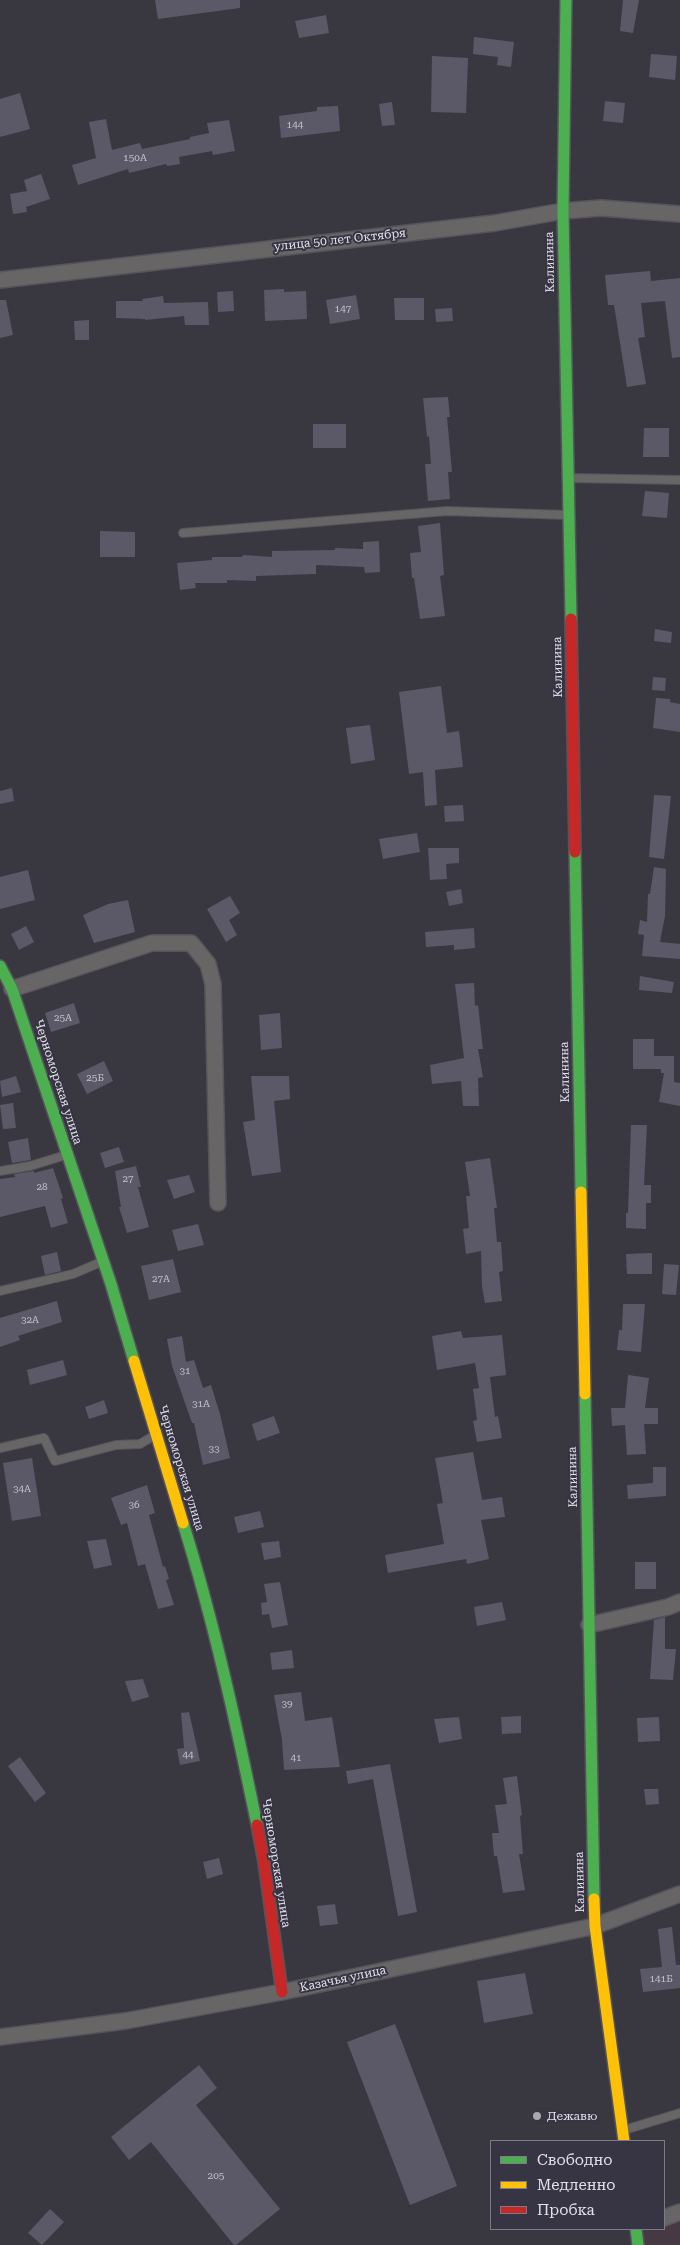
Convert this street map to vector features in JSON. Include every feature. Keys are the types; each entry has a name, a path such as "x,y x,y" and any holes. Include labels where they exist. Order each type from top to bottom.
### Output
{"street":[{"name":"Калинина","path":"566,0 563,211 595,1926 623,2136"},
{"name":"улица 50 лет Октября","path":"0,280 496,223 563,211 601,208 680,214"},
{"path":"12,989 152,944 191,943 208,964 213,984 218,1203"},
{"name":"Черноморская улица","path":"0,966 12,989 68,1154 203,1586 242,1752 264,1862 282,1992"},
{"path":"589,1625 680,1602"},
{"name":"Казачья улица","path":"0,2037 125,2021 282,1992 595,1926 680,1894"},
{"path":"665,2218 680,2212"},
{"path":"636,2230 638,2245"}],"lane":[{"path":"568,478 680,480"},
{"path":"183,533 447,512 569,515"},
{"path":"0,1171 30,1166 68,1154"},
{"path":"0,1291 73,1274 103,1261"},
{"path":"0,1448 44,1438 54,1461 116,1445 140,1444 156,1434"},
{"path":"623,2136 680,2113"}],"shaded area":[{"path":"680,2212 680,2245 638,2245 636,2230 665,2230 665,2218"}],"building":[{"path":"155,0 240,0 240,8 158,19"},
{"path":"623,0 639,0 633,33 620,31"},
{"path":"326,15 329,33 299,38 295,21"},
{"path":"474,37 514,42 511,67 497,65 498,57 473,54"},
{"path":"651,54 677,56 675,80 649,77"},
{"path":"432,56 468,58 466,113 431,112"},
{"path":"20,93 30,129 0,137 0,99"},
{"path":"605,101 625,103 623,123 603,121"},
{"path":"392,102 395,125 382,126 379,104"},
{"path":"338,106 340,131 281,138 279,116 317,111 317,107"},
{"path":"106,119 112,150 140,143 142,149 190,139 190,137 209,133 207,123 229,120 235,151 213,155 212,151 179,157 180,164 167,166 166,164 129,173 128,169 78,185 72,165 96,158 89,122"},
{"path":"41,174 50,199 26,207 27,212 13,214 10,194 27,191 24,180"},
{"path":"650,271 651,281 680,278 680,357 672,358 665,301 641,303 645,337 638,338 646,384 627,387 614,305 608,305 605,275"},
{"path":"284,289 284,292 306,291 307,319 265,321 264,290"},
{"path":"233,291 234,311 218,312 217,292"},
{"path":"356,295 360,319 330,324 326,300"},
{"path":"163,296 164,303 208,302 209,325 185,325 184,316 145,320 116,318 116,301 143,301 142,299"},
{"path":"394,298 424,298 424,320 395,320"},
{"path":"0,300 6,300 13,335 0,338"},
{"path":"452,308 453,321 436,322 435,309"},
{"path":"89,320 89,340 75,340 74,321"},
{"path":"448,397 450,417 447,417 452,472 448,472 450,499 428,501 425,464 431,464 423,398"},
{"path":"313,424 346,424 346,448 313,448"},
{"path":"644,428 669,428 669,457 643,457"},
{"path":"645,491 669,493 667,518 642,516"},
{"path":"440,523 444,575 440,576 445,616 420,619 414,578 412,578 410,553 421,552 418,526"},
{"path":"100,531 135,532 135,557 100,557"},
{"path":"379,541 380,572 365,573 364,567 316,565 316,574 256,576 256,581 227,580 227,583 195,583 196,588 180,590 177,563 212,560 212,557 242,557 243,555 272,557 272,551 335,550 335,548 363,549 363,542"},
{"path":"655,629 672,632 671,643 654,641"},
{"path":"653,677 666,678 665,691 652,690"},
{"path":"441,686 447,733 459,731 463,767 435,770 437,805 425,806 423,772 409,774 399,692"},
{"path":"656,698 670,699 670,702 680,704 680,732 653,728"},
{"path":"370,725 375,760 351,764 346,728"},
{"path":"12,788 14,801 0,804 0,791"},
{"path":"654,795 671,796 664,859 649,857"},
{"path":"463,805 464,821 445,822 444,806"},
{"path":"417,833 420,852 383,859 379,839"},
{"path":"428,848 459,848 459,863 446,864 447,879 430,880"},
{"path":"654,867 666,869 665,916 660,942 680,944 680,959 642,956 644,935 638,934 640,920 647,922 648,894 650,894"},
{"path":"28,870 35,900 0,909 0,877"},
{"path":"461,889 463,903 449,906 446,892"},
{"path":"230,896 240,913 229,920 237,935 226,942 207,909"},
{"path":"128,900 135,932 94,943 83,915 108,904"},
{"path":"26,926 34,942 19,950 11,934"},
{"path":"474,928 475,948 454,950 454,945 426,947 425,932"},
{"path":"640,976 674,982 672,993 639,990"},
{"path":"474,983 475,1006 478,1005 483,1049 478,1049 483,1077 478,1078 479,1106 463,1106 461,1081 432,1084 430,1065 464,1058 455,984"},
{"path":"74,1003 80,1023 51,1032 45,1013"},
{"path":"280,1013 282,1048 261,1050 259,1015"},
{"path":"633,1039 654,1039 654,1056 674,1056 674,1082 680,1083 680,1106 659,1102 664,1073 661,1073 661,1069 633,1069"},
{"path":"104,1061 113,1081 87,1094 77,1074"},
{"path":"16,1076 21,1092 2,1097 0,1081"},
{"path":"251,1076 289,1076 290,1099 274,1101 281,1172 252,1176 243,1122 255,1120"},
{"path":"13,1103 16,1128 3,1129 0,1105"},
{"path":"631,1125 647,1125 644,1185 651,1185 651,1203 646,1203 646,1229 626,1228"},
{"path":"28,1138 31,1160 12,1163 8,1142"},
{"path":"119,1147 124,1162 105,1168 100,1153"},
{"path":"490,1158 497,1208 494,1208 497,1242 501,1242 503,1271 499,1272 502,1301 485,1303 482,1287 481,1251 466,1254 463,1229 469,1228 466,1196 470,1196 465,1162"},
{"path":"136,1166 141,1187 138,1187 149,1227 127,1233 119,1207 121,1207 115,1171"},
{"path":"53,1168 63,1198 61,1199 68,1223 51,1228 45,1206 0,1217 0,1179 15,1177 14,1174 34,1171 34,1173"},
{"path":"189,1175 195,1192 174,1199 167,1180"},
{"path":"198,1224 204,1245 178,1251 172,1230"},
{"path":"57,1252 61,1271 45,1275 41,1256"},
{"path":"652,1253 652,1274 627,1274 626,1254"},
{"path":"173,1259 181,1292 149,1300 141,1266"},
{"path":"664,1264 679,1265 676,1295 662,1294"},
{"path":"57,1301 62,1322 18,1336 20,1340 0,1347 0,1318"},
{"path":"623,1304 645,1304 641,1352 617,1350 619,1330 622,1330"},
{"path":"461,1331 463,1338 502,1335 506,1375 490,1377 495,1417 498,1416 502,1438 477,1442 473,1421 477,1420 473,1389 479,1388 475,1363 437,1370 432,1336"},
{"path":"182,1336 186,1362 194,1360 203,1388 211,1385 230,1458 203,1465 194,1423 192,1423 172,1366 167,1339"},
{"path":"63,1360 67,1375 30,1385 27,1370"},
{"path":"628,1375 649,1378 645,1408 658,1408 658,1424 644,1424 646,1454 627,1455 625,1425 612,1426 611,1408 625,1408"},
{"path":"104,1400 108,1413 89,1419 85,1407"},
{"path":"274,1416 280,1433 257,1441 252,1424"},
{"path":"473,1452 482,1500 502,1497 505,1517 481,1520 489,1559 467,1564 466,1559 388,1573 385,1555 444,1544 437,1504 443,1503 435,1458"},
{"path":"32,1458 41,1516 12,1521 3,1463"},
{"path":"653,1467 666,1467 666,1496 628,1499 627,1485 653,1483"},
{"path":"147,1485 155,1513 149,1515 163,1567 165,1566 169,1579 166,1580 174,1605 158,1609 145,1564 138,1566 127,1523 121,1525 111,1498"},
{"path":"260,1511 264,1527 238,1533 234,1517"},
{"path":"106,1539 112,1565 94,1569 87,1541"},
{"path":"279,1541 281,1557 264,1560 261,1543"},
{"path":"635,1562 656,1562 656,1589 635,1589"},
{"path":"280,1582 288,1625 272,1628 269,1614 262,1615 261,1603 267,1602 264,1584"},
{"path":"502,1602 506,1620 477,1626 474,1607"},
{"path":"665,1617 665,1649 676,1649 673,1680 650,1679 654,1620"},
{"path":"292,1650 294,1668 272,1670 270,1653"},
{"path":"143,1679 149,1697 132,1702 125,1681"},
{"path":"301,1692 305,1721 332,1717 340,1767 284,1770 282,1740 274,1695"},
{"path":"189,1712 200,1761 180,1765 177,1749 184,1748 181,1713"},
{"path":"521,1716 521,1733 502,1734 501,1717"},
{"path":"459,1717 462,1739 439,1743 434,1719"},
{"path":"659,1717 660,1741 638,1742 637,1718"},
{"path":"20,1757 46,1793 35,1802 8,1766"},
{"path":"390,1764 417,1912 398,1916 373,1779 348,1784 346,1771"},
{"path":"517,1776 522,1815 520,1816 523,1854 519,1854 525,1890 503,1893 497,1856 494,1856 492,1833 499,1833 495,1805 507,1804 503,1778"},
{"path":"644,1789 658,1789 659,1804 646,1805"},
{"path":"219,1858 223,1874 207,1879 203,1862"},
{"path":"335,1904 338,1924 320,1926 317,1906"},
{"path":"672,1927 676,1965 680,1965 680,1988 643,1992 640,1969 662,1967 658,1929"},
{"path":"525,1973 533,2014 484,2023 477,1981"},
{"path":"395,2024 457,2186 410,2205 347,2042"},
{"path":"199,2065 217,2088 196,2105 280,2209 236,2245 234,2245 151,2142 129,2160 111,2137"},
{"path":"50,2209 64,2222 42,2245 28,2233"}],"traffic: fast":[{"path":"566,0 563,211 571,619"},
{"path":"575,852 581,1192"},
{"path":"0,966 12,989 111,1284 134,1361"},
{"path":"585,1394 594,1899"},
{"path":"183,1523 224,1673 257,1825"},
{"path":"636,2230 638,2245"}],"traffic: slow":[{"path":"581,1192 585,1394"},
{"path":"134,1361 183,1523"},
{"path":"594,1899 595,1926 624,2140"}],"traffic: jam":[{"path":"571,619 575,852"},
{"path":"257,1825 282,1992"}],"place":[{"name":"Дежавю","path":"537,2116"}]}
